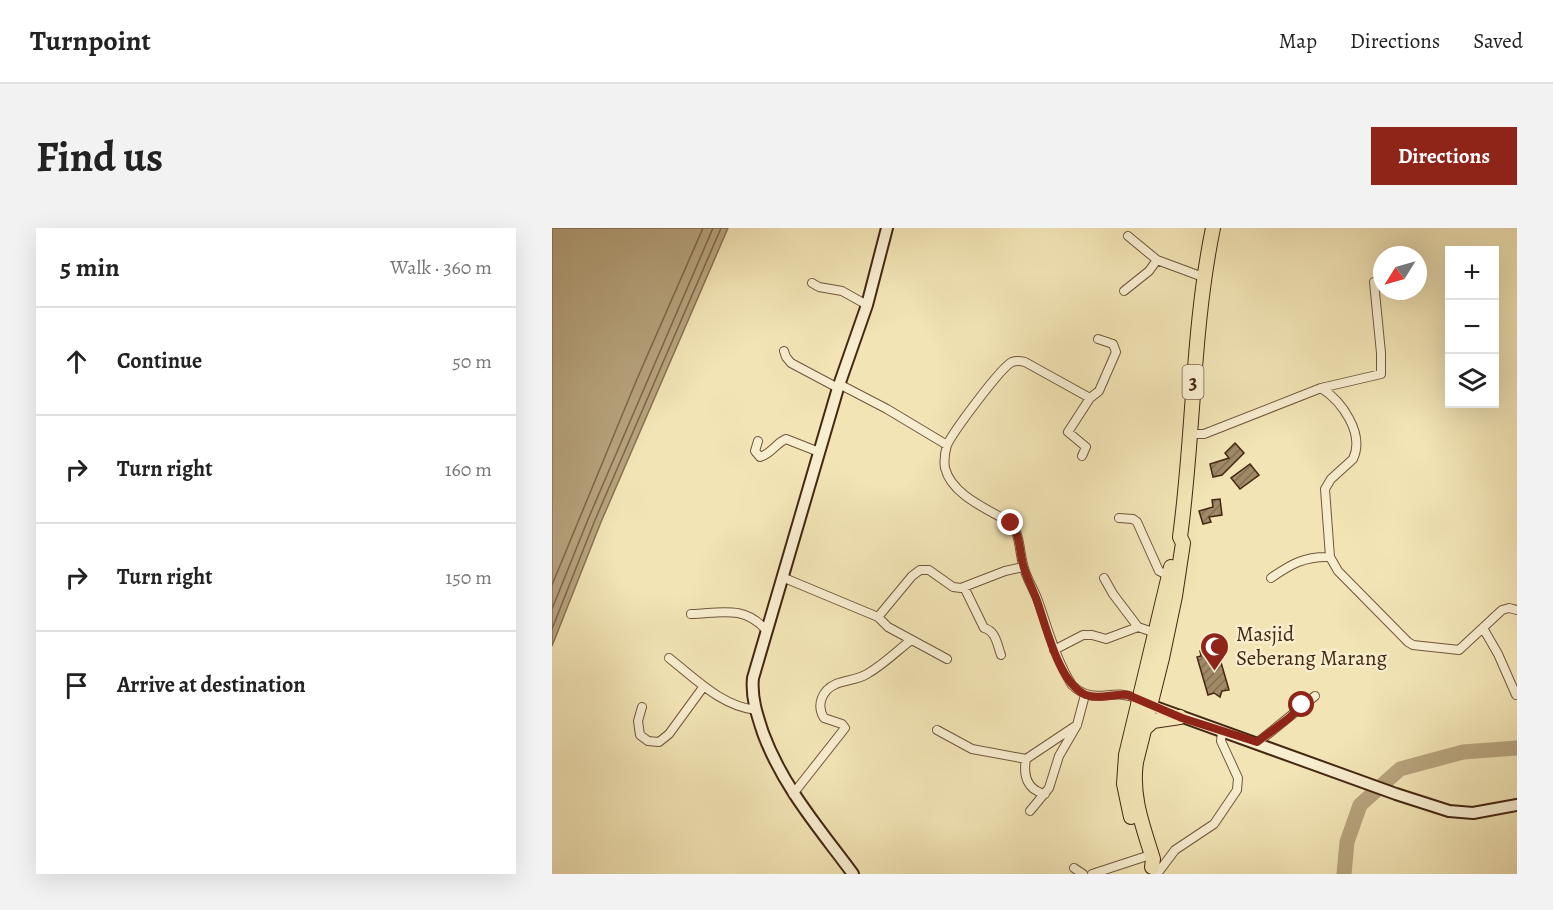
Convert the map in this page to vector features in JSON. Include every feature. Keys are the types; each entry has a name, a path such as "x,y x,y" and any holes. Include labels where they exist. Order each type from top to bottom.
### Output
{"highway":[{"name":"3","path":"1152,868 1125,797 1126,755 1144,703 1175,596 1183,543 1180,537 1191,434 1193,371 1203,277 1213,228"},
{"name":"3","path":"1152,868 1153,859 1134,792 1136,762 1143,730 1144,703 1156,633 1176,541 1180,537"},
{"path":"1143,730 1154,721 1180,717"}],"street":[{"path":"853,874 793,794 775,760 756,710 753,678 838,386 867,305 887,228"},
{"path":"1128,236 1156,260 1203,277"},
{"path":"1124,291 1149,271 1156,260"},
{"path":"812,283 819,287 842,291 867,305"},
{"path":"1191,434 1204,434 1319,389 1381,374 1376,300"},
{"path":"1082,456 1086,447 1068,432 1090,398 1099,390 1116,355 1116,348 1113,344 1098,339"},
{"path":"784,351 791,363 880,405 947,445"},
{"path":"1090,398 1026,362 1015,360 993,380 947,445 945,458 948,475 964,494 1013,525 1019,542 1023,567 1054,650 1072,685 1085,694 1128,695 1180,717 1257,742 1437,808 1460,813 1490,811 1517,805"},
{"path":"1319,389 1331,394 1345,411 1351,422 1356,441 1356,455 1331,479 1325,489 1330,557 1338,572 1410,644 1457,651 1502,610 1509,608 1517,610"},
{"path":"758,441 755,451 759,457 786,439 819,452"},
{"path":"1119,518 1133,519 1137,522 1159,571 1169,576"},
{"path":"1271,578 1301,560 1315,556 1330,557"},
{"path":"878,617 912,576 920,570 929,570 952,587 963,587 1023,567"},
{"path":"782,577 878,617 888,627 947,659"},
{"path":"1104,578 1138,627 1156,633"},
{"path":"963,587 984,628 992,630 1002,656"},
{"path":"691,614 740,612 755,618 770,618"},
{"path":"755,618 766,630"},
{"path":"1054,650 1083,635 1106,639 1138,627"},
{"path":"1483,628 1498,654 1516,695"},
{"path":"793,794 845,728 842,724 824,718 819,707 821,699 837,684 868,674 911,640"},
{"path":"669,658 704,686 735,706 756,710"},
{"path":"642,707 638,721 640,735 648,741 659,742 669,734 704,686"},
{"path":"1030,811 1045,794 1052,781 1059,756 1077,725 1085,694"},
{"path":"1257,742 1315,696"},
{"path":"937,730 972,749 1026,759 1077,725"},
{"path":"1092,874 1152,868 1175,849 1214,824 1237,790 1238,778 1221,741 1222,732"},
{"path":"1026,759 1027,782 1034,791 1045,794"},
{"path":"1074,868 1083,874"}],"water":[{"path":"552,228 728,228 601,522 552,646"}],"building":[{"path":"1235,443 1244,453 1222,475 1213,477 1210,464 1229,458 1225,453"},
{"path":"1250,464 1259,475 1240,489 1231,478"},
{"path":"1220,499 1222,515 1209,517 1211,522 1203,524 1199,511 1213,507 1212,500"},
{"name":"Masjid Seberang Marang","path":"1212,648 1213,653 1218,652 1229,690 1222,691 1220,697 1214,693 1208,695 1197,657 1201,656 1200,651"}],"waterway":[{"path":"1344,874 1347,842 1360,805 1400,769 1463,752 1517,748"}],"place":[{"name":"Masjid Seberang Marang","path":"1215,672"}],"route":[{"path":"1011,523 1017,534 1023,567 1037,599 1051,642 1066,676 1078,691 1090,697 1128,695 1182,718 1257,742 1302,705"}]}
